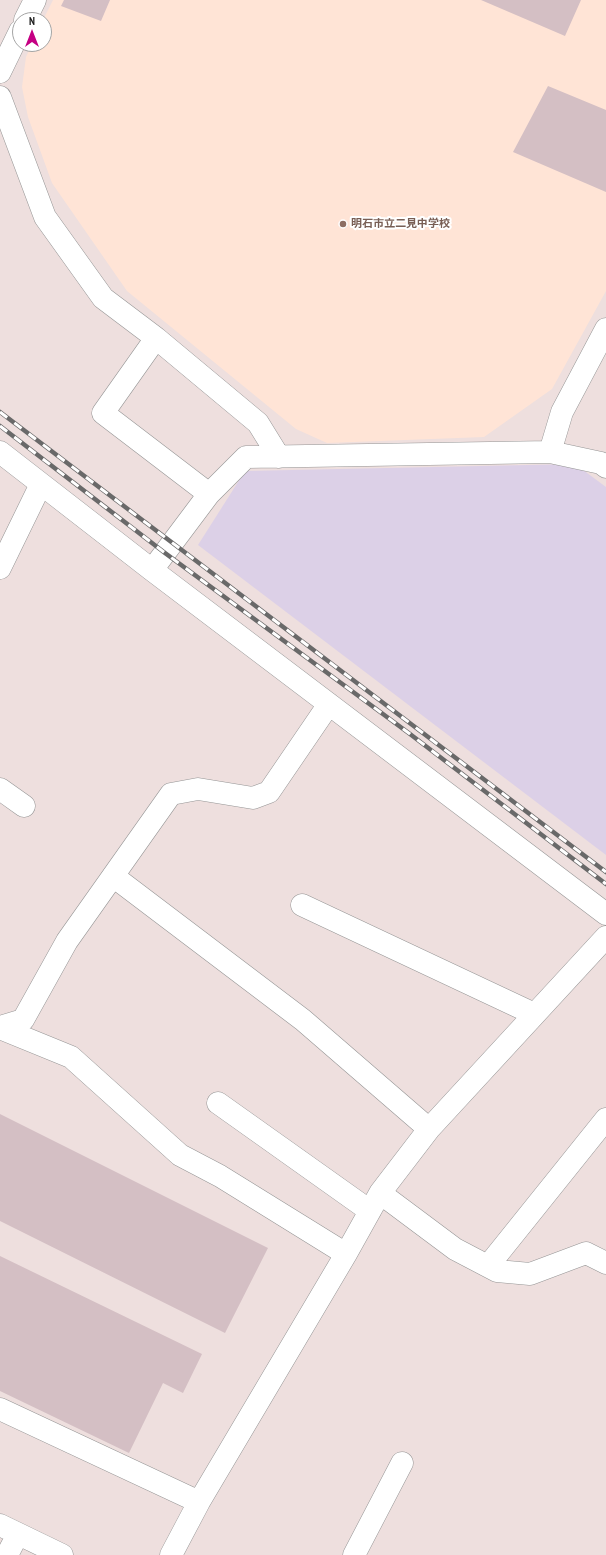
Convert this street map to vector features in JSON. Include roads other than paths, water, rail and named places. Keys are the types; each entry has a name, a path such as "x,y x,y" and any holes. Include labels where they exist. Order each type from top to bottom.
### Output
{"street":[{"path":"29,12 35,0"},
{"path":"0,72 12,47"},
{"path":"0,97 45,217 103,298 156,338 258,423 279,457"},
{"path":"550,452 562,412 606,330"},
{"path":"156,338 103,413 208,494"},
{"path":"0,452 152,570 606,914"},
{"path":"152,570 208,494 246,457 550,452 601,463 606,467"},
{"path":"0,568 41,484"},
{"path":"0,1028 23,1020 67,941 171,794 198,789 253,798 269,792 329,704"},
{"path":"0,789 24,806"},
{"path":"113,876 303,1020 429,1128"},
{"path":"302,905 534,1014"},
{"path":"178,1552 199,1502 346,1254 375,1202 429,1128 606,936"},
{"path":"0,1028 71,1057 180,1155 220,1176 346,1254"},
{"path":"218,1103 375,1202 455,1249 497,1271 530,1274 586,1253 606,1263"},
{"path":"488,1266 606,1119"},
{"path":"0,1409 199,1502"},
{"path":"354,1555 402,1462"},
{"path":"7,1555 9,1529 62,1555"}],"railway":[{"path":"0,412 606,872"},
{"path":"0,426 165,553 410,734 606,884"}],"place":[{"name":"明石市立二見中学校","path":"343,224"}]}
